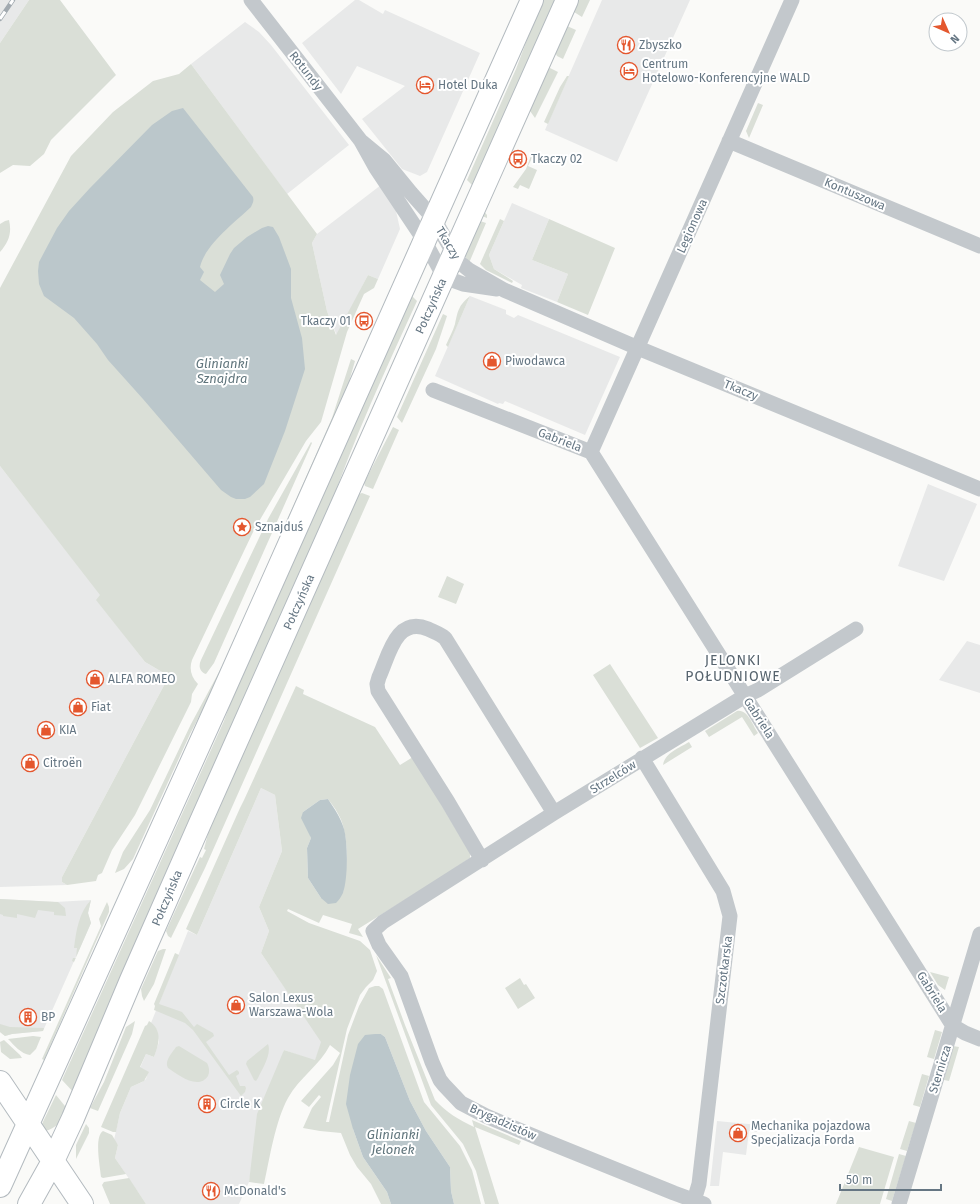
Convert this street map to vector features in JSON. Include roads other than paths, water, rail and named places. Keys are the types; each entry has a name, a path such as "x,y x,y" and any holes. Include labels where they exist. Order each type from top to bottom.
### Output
{"main road":[{"path":"0,1186 5,1158 28,1123 217,706 532,0"},
{"name":"Połczyńska","path":"33,1202 53,1161 201,821 567,0"},
{"path":"0,1082 82,1204"},
{"path":"5,1158 33,1202"}],"street":[{"name":"Rotundy","path":"251,0 361,141 376,168 424,240"},
{"name":"Legionowa","path":"591,452 792,0"},
{"name":"Rotundy","path":"361,141 384,160 434,219"},
{"name":"Kontuszowa","path":"729,141 980,246"},
{"name":"Tkaczy","path":"434,219 458,261 469,270 504,290 638,348 980,489"},
{"name":"Tkaczy","path":"424,240 444,277 463,284 504,290"},
{"name":"Gabriela","path":"433,390 591,452 953,1026"},
{"path":"482,860 448,802 378,691 377,684 379,677 396,637 405,629 412,626 421,626 445,638 554,813"},
{"name":"Strzelców","path":"373,931 383,922 554,813 642,758 745,696 758,690 856,628"},
{"name":"Szczotkarska","path":"642,758 723,891 730,916 697,1203"},
{"name":"Brygadzistów","path":"373,931 379,945 401,976 440,1080 462,1103 486,1116 697,1203"},
{"name":"Sternicza","path":"899,1204 980,934"},
{"path":"953,1026 980,1039"}],"water":[{"name":"Glinianki Sznajdra","path":"183,108 253,197 251,207 221,235 208,251 200,267 204,272 200,280 215,292 224,284 220,275 234,248 247,237 262,228 268,226 273,227 279,237 291,269 291,298 302,338 305,369 285,431 264,484 250,497 245,499 236,499 221,490 108,360 97,344 74,318 44,296 39,284 39,262 57,228 69,211 152,125 172,111"},
{"path":"328,799 343,825 347,861 345,887 343,893 336,903 328,904 321,898 308,878 307,848 311,838 301,818 303,812 320,800"},
{"name":"Glinianki Jelonek","path":"381,1034 385,1037 410,1101 426,1131 450,1167 451,1191 454,1204 391,1204 387,1192 363,1157 346,1104 350,1075 358,1044 365,1035"}],"railway":[{"path":"0,19 13,0"}],"place":[{"name":"Zbyszko","path":"626,45"},
{"name":"Centrum Hotelowo-Konferencyjne WALD","path":"629,71"},
{"name":"Hotel Duka","path":"425,85"},
{"name":"Tkaczy 02","path":"518,159"},
{"name":"Tkaczy 01","path":"364,321"},
{"name":"Piwodawca","path":"492,361"},
{"name":"Sznajduś","path":"242,527"},
{"name":"ALFA ROMEO","path":"95,679"},
{"name":"Fiat","path":"78,707"},
{"name":"KIA","path":"46,730"},
{"name":"Citroën","path":"30,763"},
{"name":"Salon Lexus Warszawa-Wola","path":"236,1005"},
{"name":"BP","path":"28,1017"},
{"name":"Circle K","path":"207,1104"},
{"name":"Mechanika pojazdowa Specjalizacja Forda","path":"738,1133"},
{"name":"McDonald's","path":"211,1191"}],"district":[{"name":"JELONKI POŁUDNIOWE","path":"733,668"}]}
